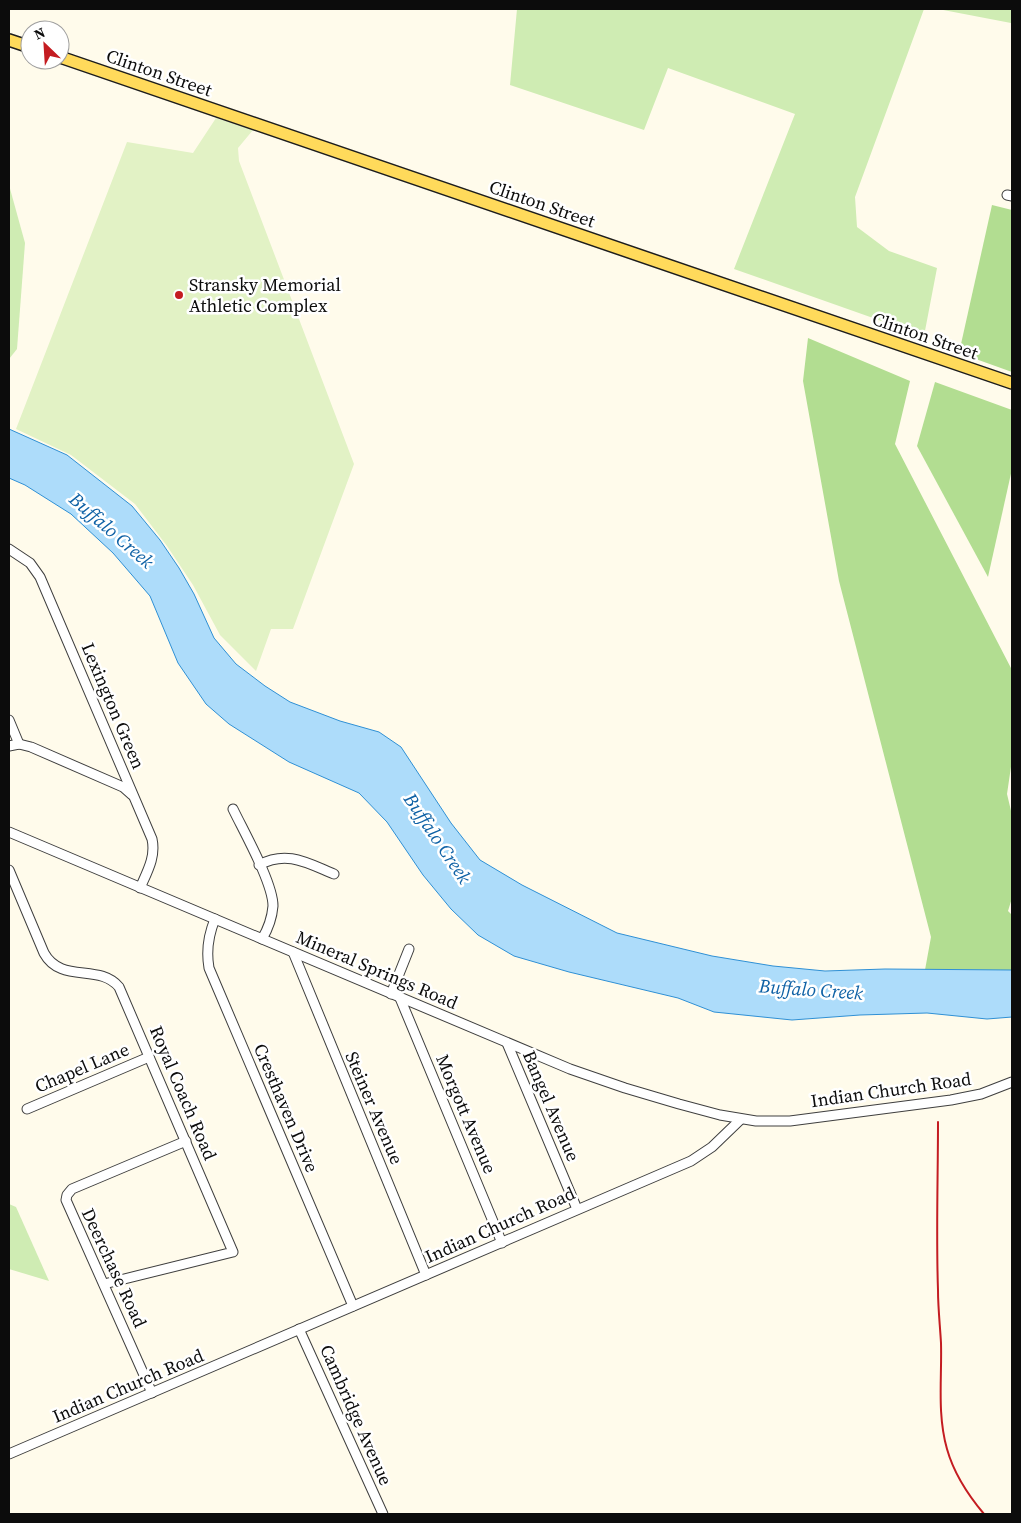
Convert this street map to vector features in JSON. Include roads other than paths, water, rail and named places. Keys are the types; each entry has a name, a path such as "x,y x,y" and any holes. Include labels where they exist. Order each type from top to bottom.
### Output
{"main road":[{"name":"Clinton Street","path":"70,60 1012,383"}],"street":[{"name":"Lexington Green","path":"9,549 30,563 40,577 152,839 154,846 152,859 140,888"},
{"path":"9,720 19,744"},
{"path":"9,746 19,744 32,747 122,787 135,798"},
{"path":"233,809 270,888 273,906 269,926 262,939"},
{"name":"Mineral Springs Road","path":"9,832 507,1043 607,1083 740,1120"},
{"path":"259,865 276,858 292,858 334,874"},
{"name":"Royal Coach Road","path":"9,870 47,959 59,968 109,978 119,987 233,1252 104,1284"},
{"name":"Cresthaven Drive","path":"215,919 208,940 209,968 353,1306"},
{"path":"391,994 410,949"},
{"name":"Steiner Avenue","path":"293,952 426,1275"},
{"name":"Morgott Avenue","path":"400,998 502,1242"},
{"name":"Bangel Avenue","path":"507,1043 577,1209"},
{"name":"Chapel Lane","path":"27,1109 149,1056"},
{"name":"Indian Church Road","path":"9,1454 691,1160 712,1147 740,1120 756,1122 790,1121 951,1100 981,1094 1012,1082"},
{"name":"Deerchase Road","path":"152,1393 66,1204 67,1196 72,1189 186,1141"},
{"name":"Cambridge Avenue","path":"300,1329 382,1514"}],"water":[{"name":"Buffalo Creek","path":"9,429 67,455 132,506 160,540 179,568 194,594 214,638 236,664 290,702 340,721 379,732 401,747 451,823 480,860 522,885 617,933 712,956 773,966 825,971 885,969 1012,970 1012,1017 987,1019 927,1013 792,1020 714,1012 678,998 569,972 514,956 478,935 451,909 423,875 387,822 359,793 289,762 229,724 206,704 178,663 150,596 113,553 71,514 25,485 9,478"}],"railway":[{"path":"938,1122 937,1269 941,1343 942,1423 953,1467 967,1492 984,1514"}],"place":[{"name":"Stransky Memorial Athletic Complex","path":"179,295"}]}
